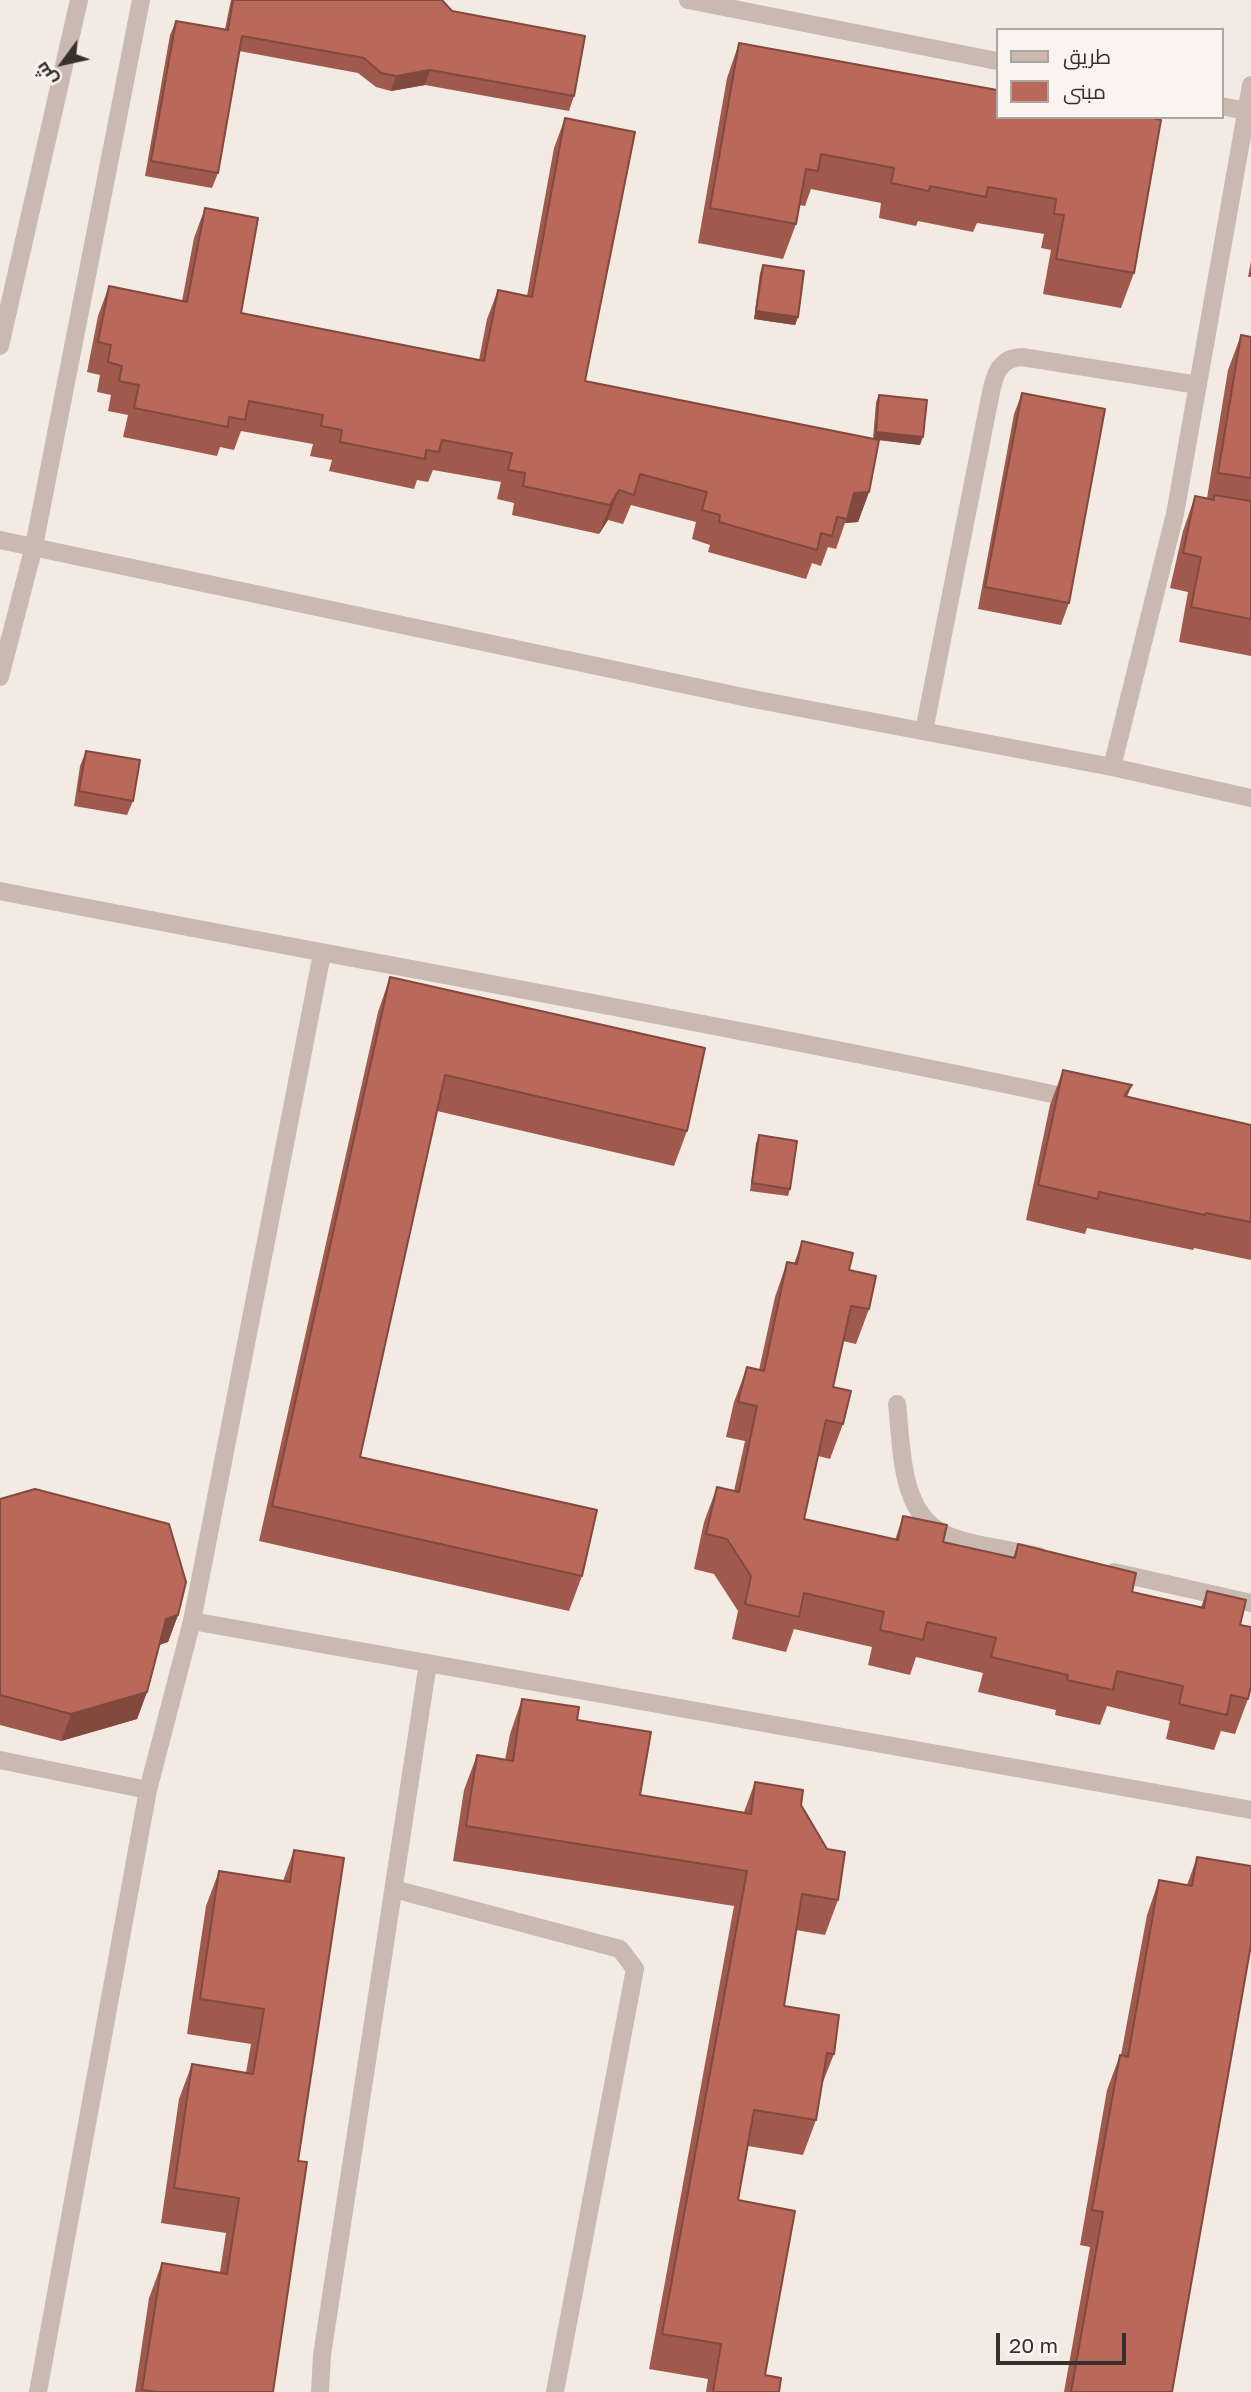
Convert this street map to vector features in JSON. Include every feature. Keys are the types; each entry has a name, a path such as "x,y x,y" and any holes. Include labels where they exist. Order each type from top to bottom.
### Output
{"street":[{"path":"0,346 79,0"},
{"path":"0,677 33,545 141,0"},
{"path":"688,0 996,61"},
{"path":"1112,767 1181,515 1198,385 1249,111 1251,85"},
{"path":"1223,106 1249,111"},
{"path":"924,732 988,407 999,365 1008,359 1022,357 1198,385"},
{"path":"0,540 33,545 262,597 924,732 1112,767 1251,798"},
{"path":"0,891 322,954 808,1042 1090,1102"},
{"path":"38,2392 148,1790 191,1620 322,954"},
{"path":"897,1404 904,1468 912,1497 929,1523 946,1535 1052,1558"},
{"path":"1092,1567 1251,1603"},
{"path":"191,1620 1251,1810"},
{"path":"320,2392 322,2355 428,1663"},
{"path":"0,1760 148,1790"},
{"path":"394,1889 620,1949 635,1969 555,2392"}],"building":[{"path":"233,0 442,0 452,11 585,36 574,96 430,70 396,76 381,73 364,58 242,36 218,173 151,161 176,21 228,30"},
{"path":"739,43 996,90 996,119 1161,120 1134,273 1056,259 1064,215 1054,214 1056,199 988,187 986,197 930,186 929,191 891,183 894,168 821,154 818,171 806,169 796,224 710,208"},
{"path":"565,118 635,132 585,381 879,440 869,492 854,493 847,519 837,517 832,536 821,533 817,550 719,522 720,515 702,510 707,492 640,474 634,495 619,490 610,505 523,486 525,473 508,470 512,453 442,440 439,452 426,450 425,459 340,442 342,430 321,426 323,415 249,401 245,420 229,417 228,427 134,408 139,385 119,381 122,366 108,362 111,345 98,342 109,286 187,302 205,208 258,218 241,313 484,361 498,290 532,297"},
{"path":"763,265 804,271 798,317 756,311"},
{"path":"1241,335 1251,337 1251,478 1218,473"},
{"path":"1022,393 1105,409 1069,603 985,587"},
{"path":"879,395 927,400 923,437 876,432"},
{"path":"1214,495 1251,501 1251,619 1191,607 1201,557 1183,553 1195,496 1214,500"},
{"path":"86,751 140,760 133,801 79,791"},
{"path":"390,977 705,1048 687,1131 445,1075 360,1457 597,1510 582,1576 272,1506"},
{"path":"1063,1070 1132,1085 1124,1096 1251,1125 1251,1222 1099,1192 1098,1199 1038,1185"},
{"path":"759,1135 797,1141 790,1189 752,1183"},
{"path":"802,1241 853,1253 849,1270 876,1276 869,1309 851,1306 833,1387 851,1391 843,1424 826,1420 804,1519 898,1540 903,1516 947,1525 943,1542 1015,1558 1018,1544 1136,1573 1132,1592 1204,1608 1207,1591 1246,1600 1240,1625 1251,1627 1251,1686 1248,1699 1231,1695 1227,1715 1179,1704 1183,1686 1117,1671 1113,1690 1067,1680 1068,1675 991,1657 996,1638 927,1622 923,1640 880,1630 884,1612 804,1593 799,1617 745,1604 751,1576 727,1539 706,1534 717,1487 739,1492 757,1406 738,1402 747,1367 764,1371 787,1262 797,1264"},
{"path":"35,1489 169,1524 186,1582 178,1615 166,1619 147,1692 71,1714 0,1695 0,1499"},
{"path":"522,1699 579,1707 577,1720 651,1732 640,1795 751,1814 755,1782 803,1790 801,1805 827,1849 845,1852 838,1900 802,1894 784,2006 839,2015 834,2054 827,2053 816,2120 754,2110 738,2200 795,2211 765,2375 781,2378 779,2392 713,2392 721,2344 662,2334 747,1871 466,1826 477,1755 513,1761"},
{"path":"294,1850 344,1858 298,2161 307,2162 273,2392 142,2390 162,2263 227,2274 239,2198 174,2188 192,2064 253,2074 264,2009 200,1999 219,1871 290,1882"},
{"path":"1197,1857 1251,1866 1251,1945 1172,2392 1071,2392 1103,2212 1092,2210 1120,2055 1128,2057 1159,1880 1192,1886"}]}
